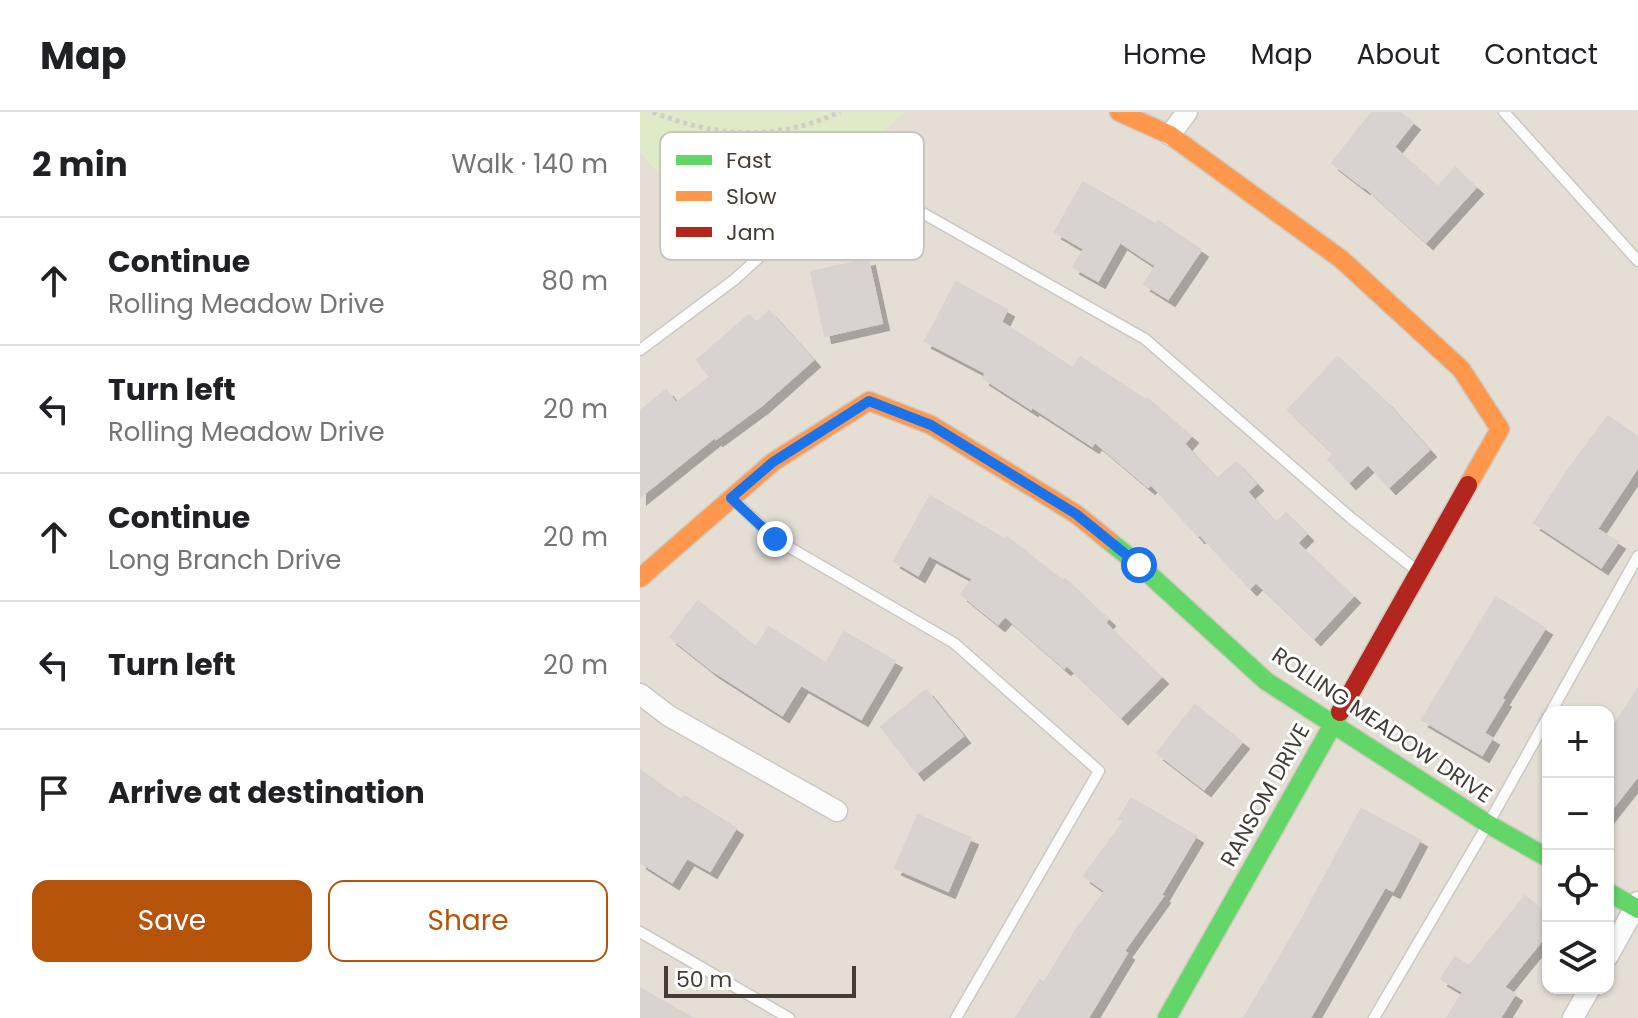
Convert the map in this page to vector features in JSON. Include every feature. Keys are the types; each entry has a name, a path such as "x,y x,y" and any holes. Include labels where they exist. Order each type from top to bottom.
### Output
{"street":[{"path":"1119,112 1170,135 1187,112"},
{"name":"RANSOM DRIVE","path":"1167,1018 1500,429 1461,369 1341,259 1170,135"},
{"name":"ROLLING MEADOW DRIVE","path":"731,498 773,462 869,401 931,425 1076,514 1139,565 1266,681 1488,824 1542,855"},
{"path":"640,578 731,498"},
{"path":"640,694 669,716 837,811"},
{"path":"1614,895 1637,906 1614,946"},
{"path":"1573,1018 1587,994"}],"lane":[{"path":"1504,112 1638,261"},
{"path":"924,214 1145,339 1351,518 1418,572"},
{"path":"640,350 756,260"},
{"path":"731,498 775,539 954,643 1099,771 956,1018"},
{"path":"1554,706 1638,556"},
{"path":"1374,1018 1542,727"},
{"path":"640,932 789,1018"}],"path":[{"path":"653,112 679,122 724,132"},
{"path":"770,132 803,127 840,112"}],"shaded area":[{"path":"904,112 1638,112 1638,1018 640,1018 640,152 660,173 660,260 924,260 924,132 883,132"}],"green space":[{"path":"640,112 904,112 883,132 660,132 660,173 640,152"}],"building":[{"path":"1372,112 1399,112 1413,123 1394,147 1438,187 1455,168 1476,187 1426,242 1364,186 1332,163"},
{"path":"1083,182 1156,224 1158,221 1201,250 1168,299 1144,284 1156,266 1120,242 1098,281 1073,267 1084,249 1055,232"},
{"path":"868,260 882,323 825,336 811,272"},
{"path":"956,282 1007,310 1001,322 1073,368 1080,357 1147,398 1191,436 1184,444 1217,479 1236,462 1256,484 1247,492 1276,523 1286,513 1306,534 1297,543 1353,596 1314,638 1256,582 1250,588 1151,484 1148,487 1095,442 1092,446 983,378 986,373 925,341"},
{"path":"769,311 813,360 761,406 715,437 640,497 640,411 666,390 676,403 710,377 697,360 749,315 756,323"},
{"path":"1338,357 1385,401 1429,450 1389,487 1368,464 1349,482 1328,459 1334,454 1288,410"},
{"path":"1608,416 1638,437 1638,467 1597,529 1618,542 1601,567 1534,523"},
{"path":"930,496 1005,539 1007,537 1063,581 1065,579 1108,619 1105,623 1161,677 1121,717 1067,665 1064,668 1005,616 998,624 961,594 973,579 929,555 918,575 894,561"},
{"path":"1496,597 1545,628 1484,733 1492,738 1482,755 1422,720"},
{"path":"698,601 756,647 769,627 826,663 844,632 895,661 861,719 801,685 782,715 713,671 670,637"},
{"path":"1638,689 1638,776 1614,806 1614,778 1614,725"},
{"path":"926,690 963,736 917,773 881,727"},
{"path":"1195,705 1242,742 1204,789 1157,753"},
{"path":"640,770 682,800 684,796 736,828 710,871 687,858 672,882 640,862"},
{"path":"1131,798 1196,836 1163,896 1124,951 1127,953 1088,1018 1016,1018 1040,980 1044,983 1079,925 1105,891 1084,876 1124,821 1119,819"},
{"path":"1361,809 1420,840 1393,891 1385,887 1310,1018 1244,1018 1301,921"},
{"path":"918,815 971,838 948,891 895,868"},
{"path":"1525,896 1542,910 1542,940 1504,987 1515,994 1500,1018 1447,1018 1463,992 1441,979 1455,957 1469,966"},
{"path":"640,988 692,1018 640,1018"}],"traffic: fast":[{"path":"1108,540 1266,681 1488,824 1542,855"},
{"path":"1167,1018 1340,712"},
{"path":"1614,895 1638,909"}],"traffic: slow":[{"path":"1119,112 1170,135 1341,259 1461,369 1500,429 1468,485"},
{"path":"640,578 773,462 869,401 931,425 1076,514 1108,540"}],"traffic: jam":[{"path":"1340,712 1468,485"}],"route":[{"path":"775,539 731,498 773,462 869,401 931,425 1076,514 1139,565"}]}
